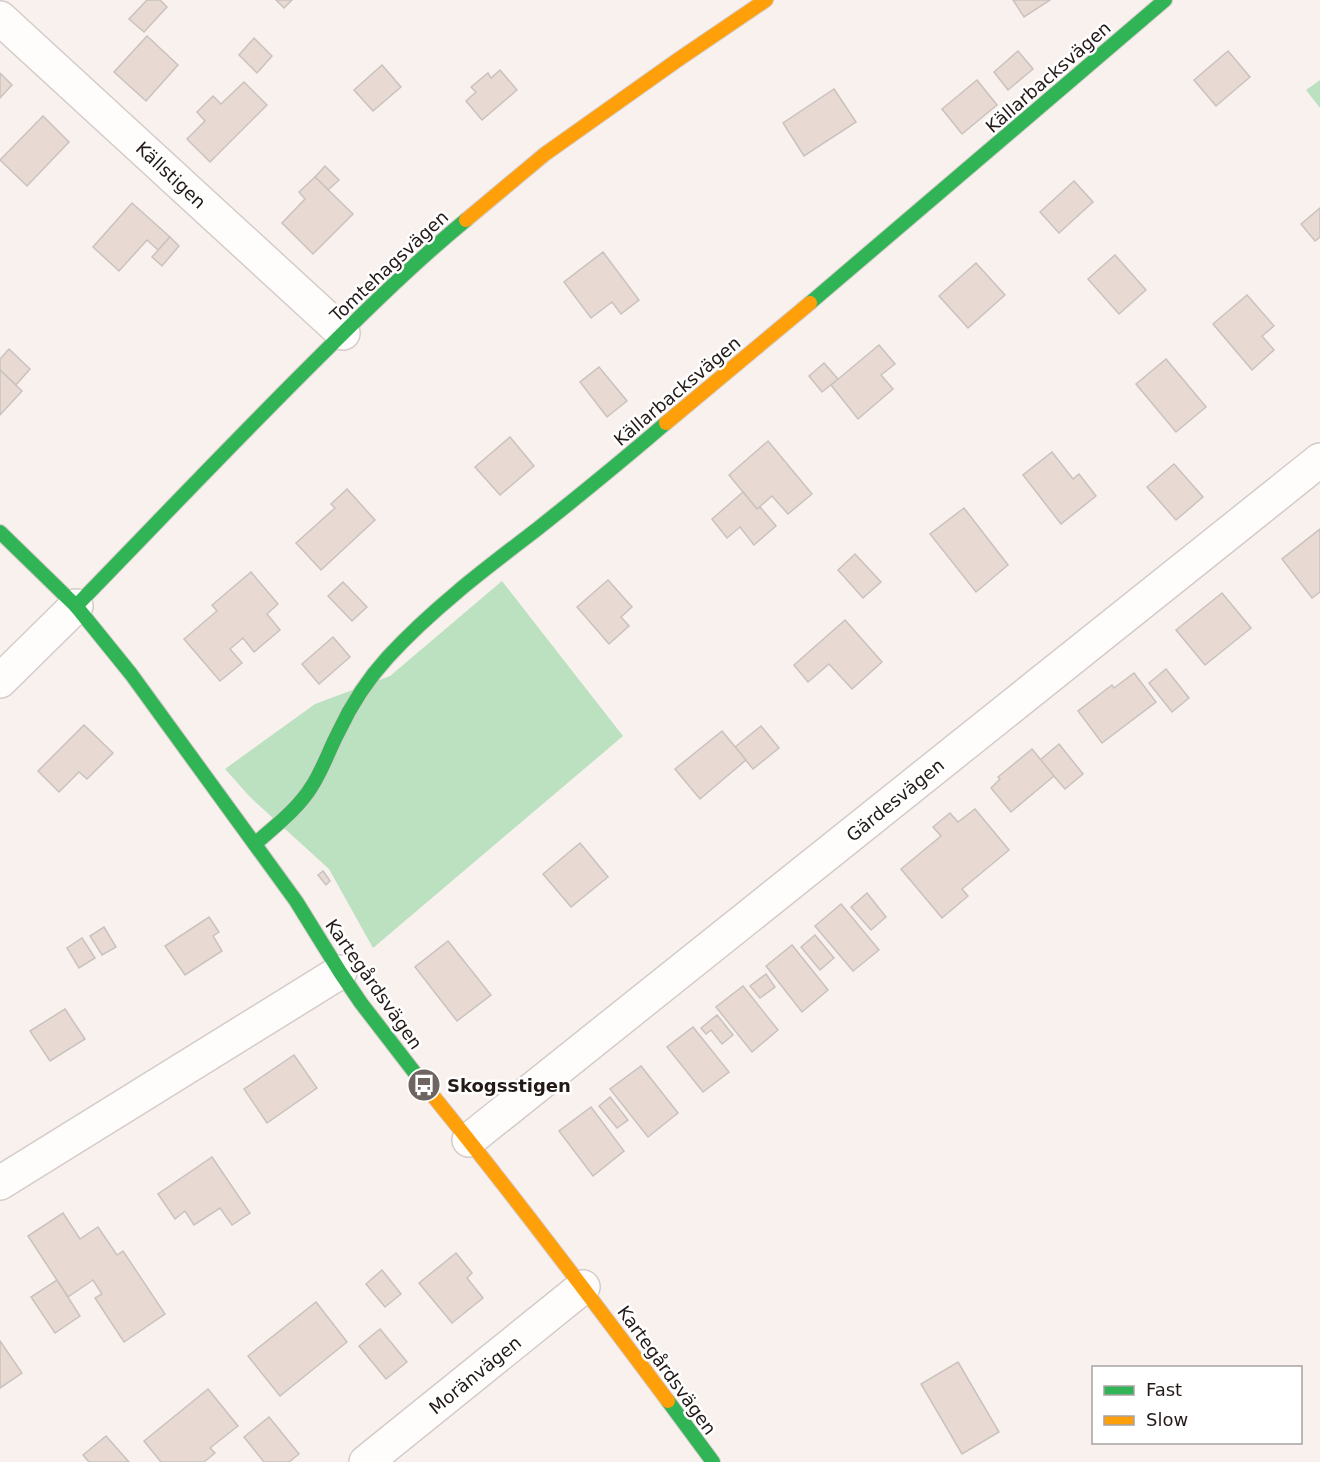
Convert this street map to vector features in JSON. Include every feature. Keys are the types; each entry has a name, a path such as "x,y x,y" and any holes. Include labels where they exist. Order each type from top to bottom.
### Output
{"street":[{"name":"Tomtehagsvägen","path":"76,606 231,445 343,333 438,243 545,154 766,0"},
{"name":"Källarbacksvägen","path":"255,844 297,806 312,785 342,722 358,695 378,668 405,639 493,563 598,481 1165,0"},
{"name":"Källstigen","path":"0,18 343,333"},
{"name":"Gärdesvägen","path":"469,1140 1320,460"},
{"name":"Kartegårdsvägen","path":"0,532 76,606 131,674 296,901 361,1003 584,1287 713,1462"},
{"path":"0,681 76,606"},
{"path":"0,1183 340,972"},
{"name":"Moränvägen","path":"366,1462 584,1287"}],"green space":[{"path":"1320,80 1320,108 1306,90"},
{"path":"502,581 623,736 373,948 329,869 250,797 225,769 315,704 390,676"}],"building":[{"path":"147,0 160,0 167,7 144,32 129,19"},
{"path":"276,0 292,0 284,8"},
{"path":"1013,0 1050,0 1024,17"},
{"path":"147,36 178,65 146,101 114,72"},
{"path":"254,38 272,56 257,73 239,55"},
{"path":"1018,51 1033,69 1008,90 994,72"},
{"path":"1228,51 1250,77 1216,106 1194,80"},
{"path":"382,65 401,87 373,111 354,90"},
{"path":"500,70 517,90 482,120 466,101 476,92 471,87 488,73 491,78"},
{"path":"0,73 12,85 0,98"},
{"path":"977,80 997,105 962,134 942,109"},
{"path":"244,82 267,105 210,162 187,139 205,121 197,112 213,96 221,104"},
{"path":"834,89 856,122 804,156 783,123"},
{"path":"43,116 69,142 27,186 0,160"},
{"path":"325,166 339,180 328,190 315,177"},
{"path":"315,177 353,214 313,254 282,223 305,199 299,192"},
{"path":"1074,181 1093,202 1059,233 1040,212"},
{"path":"132,203 170,237 158,250 147,240 119,271 93,247"},
{"path":"1320,208 1320,237 1315,241 1301,224"},
{"path":"170,237 179,246 162,266 152,257"},
{"path":"603,252 639,300 621,314 612,302 591,318 564,282"},
{"path":"1115,255 1146,290 1119,314 1088,279"},
{"path":"976,263 1005,295 968,328 939,296"},
{"path":"1247,295 1274,326 1262,336 1274,350 1252,370 1213,324"},
{"path":"879,345 895,364 881,375 893,389 858,419 831,385"},
{"path":"9,349 30,369 16,385 0,370 0,359"},
{"path":"1166,359 1206,407 1176,432 1136,384"},
{"path":"824,363 838,379 822,392 809,376"},
{"path":"599,367 627,401 607,417 580,382"},
{"path":"0,370 22,391 0,415"},
{"path":"510,437 534,466 500,495 475,467"},
{"path":"768,441 812,494 788,514 772,496 757,509 729,475"},
{"path":"1052,452 1073,479 1079,474 1096,496 1061,524 1023,475"},
{"path":"1174,464 1203,497 1176,520 1147,487"},
{"path":"347,489 375,520 321,570 296,543 335,508 331,504"},
{"path":"743,492 776,526 754,545 740,527 727,538 712,519"},
{"path":"964,508 1008,565 976,592 930,534"},
{"path":"1320,529 1320,592 1312,598 1282,559"},
{"path":"855,554 881,582 863,598 838,570"},
{"path":"251,572 278,604 267,614 280,630 254,652 243,638 230,649 242,663 220,681 184,639 217,611 212,605"},
{"path":"608,580 632,607 621,617 629,626 609,644 577,607"},
{"path":"343,582 367,607 352,621 328,596"},
{"path":"1222,593 1251,628 1205,665 1176,630"},
{"path":"845,620 882,662 852,689 829,664 808,682 794,665"},
{"path":"333,637 350,657 319,684 302,664"},
{"path":"1166,669 1189,698 1172,712 1149,683"},
{"path":"1134,673 1156,702 1102,743 1078,711 1112,685 1114,688"},
{"path":"84,725 113,753 87,779 79,772 59,792 38,771"},
{"path":"761,726 779,748 753,769 735,747"},
{"path":"722,731 746,760 700,799 675,769"},
{"path":"1059,744 1083,774 1065,789 1040,760"},
{"path":"1032,749 1054,776 1011,812 991,788 1000,779 998,777"},
{"path":"975,809 1009,850 962,889 968,896 942,918 901,869 941,836 933,827 950,813 958,822"},
{"path":"580,843 608,877 571,907 543,874"},
{"path":"323,871 330,881 326,885 318,875"},
{"path":"867,893 886,917 871,930 851,907"},
{"path":"841,904 879,950 853,971 815,926"},
{"path":"209,917 219,932 213,936 222,951 185,975 165,946"},
{"path":"104,927 116,947 102,955 90,936"},
{"path":"815,935 834,958 820,970 801,947"},
{"path":"82,938 95,958 79,968 67,948"},
{"path":"448,941 491,995 457,1021 415,967"},
{"path":"792,945 828,990 802,1012 766,966"},
{"path":"766,974 775,987 760,998 750,986"},
{"path":"743,986 778,1030 752,1052 716,1007"},
{"path":"65,1009 85,1039 50,1061 30,1031"},
{"path":"717,1015 733,1035 722,1044 711,1030 706,1034 701,1028"},
{"path":"693,1027 729,1072 703,1092 667,1047"},
{"path":"294,1055 317,1088 267,1123 244,1089"},
{"path":"641,1066 678,1113 648,1137 610,1089"},
{"path":"610,1097 628,1120 617,1128 599,1106"},
{"path":"591,1107 624,1151 593,1176 559,1131"},
{"path":"212,1157 250,1213 232,1225 220,1208 194,1225 185,1211 175,1219 158,1194"},
{"path":"63,1213 80,1239 98,1227 117,1255 123,1251 165,1314 124,1342 95,1298 102,1294 93,1280 68,1297 28,1236"},
{"path":"456,1253 472,1273 467,1278 483,1298 452,1323 419,1283"},
{"path":"382,1270 401,1294 385,1307 366,1284"},
{"path":"57,1280 80,1316 55,1333 31,1297"},
{"path":"316,1302 347,1342 280,1396 248,1356"},
{"path":"380,1329 407,1362 386,1379 359,1346"},
{"path":"0,1341 22,1373 0,1388"},
{"path":"958,1362 999,1432 962,1454 921,1384"},
{"path":"208,1389 238,1426 210,1448 215,1453 204,1462 161,1462 144,1441"},
{"path":"269,1417 299,1454 289,1462 264,1462 244,1437"},
{"path":"106,1436 129,1462 89,1462 83,1455"}],"traffic: fast":[{"path":"810,303 1165,0"},
{"path":"76,606 341,335 402,276 466,220"},
{"path":"255,844 286,817 312,786 360,693 380,666 405,639 459,590 569,504 666,423"},
{"path":"0,532 76,606 131,674 296,901 361,1003 425,1086"},
{"path":"668,1401 713,1462"}],"traffic: slow":[{"path":"466,220 545,154 766,0"},
{"path":"666,423 810,303"},
{"path":"425,1086 548,1242 668,1401"}],"place":[{"name":"Skogsstigen","path":"424,1085"}]}
